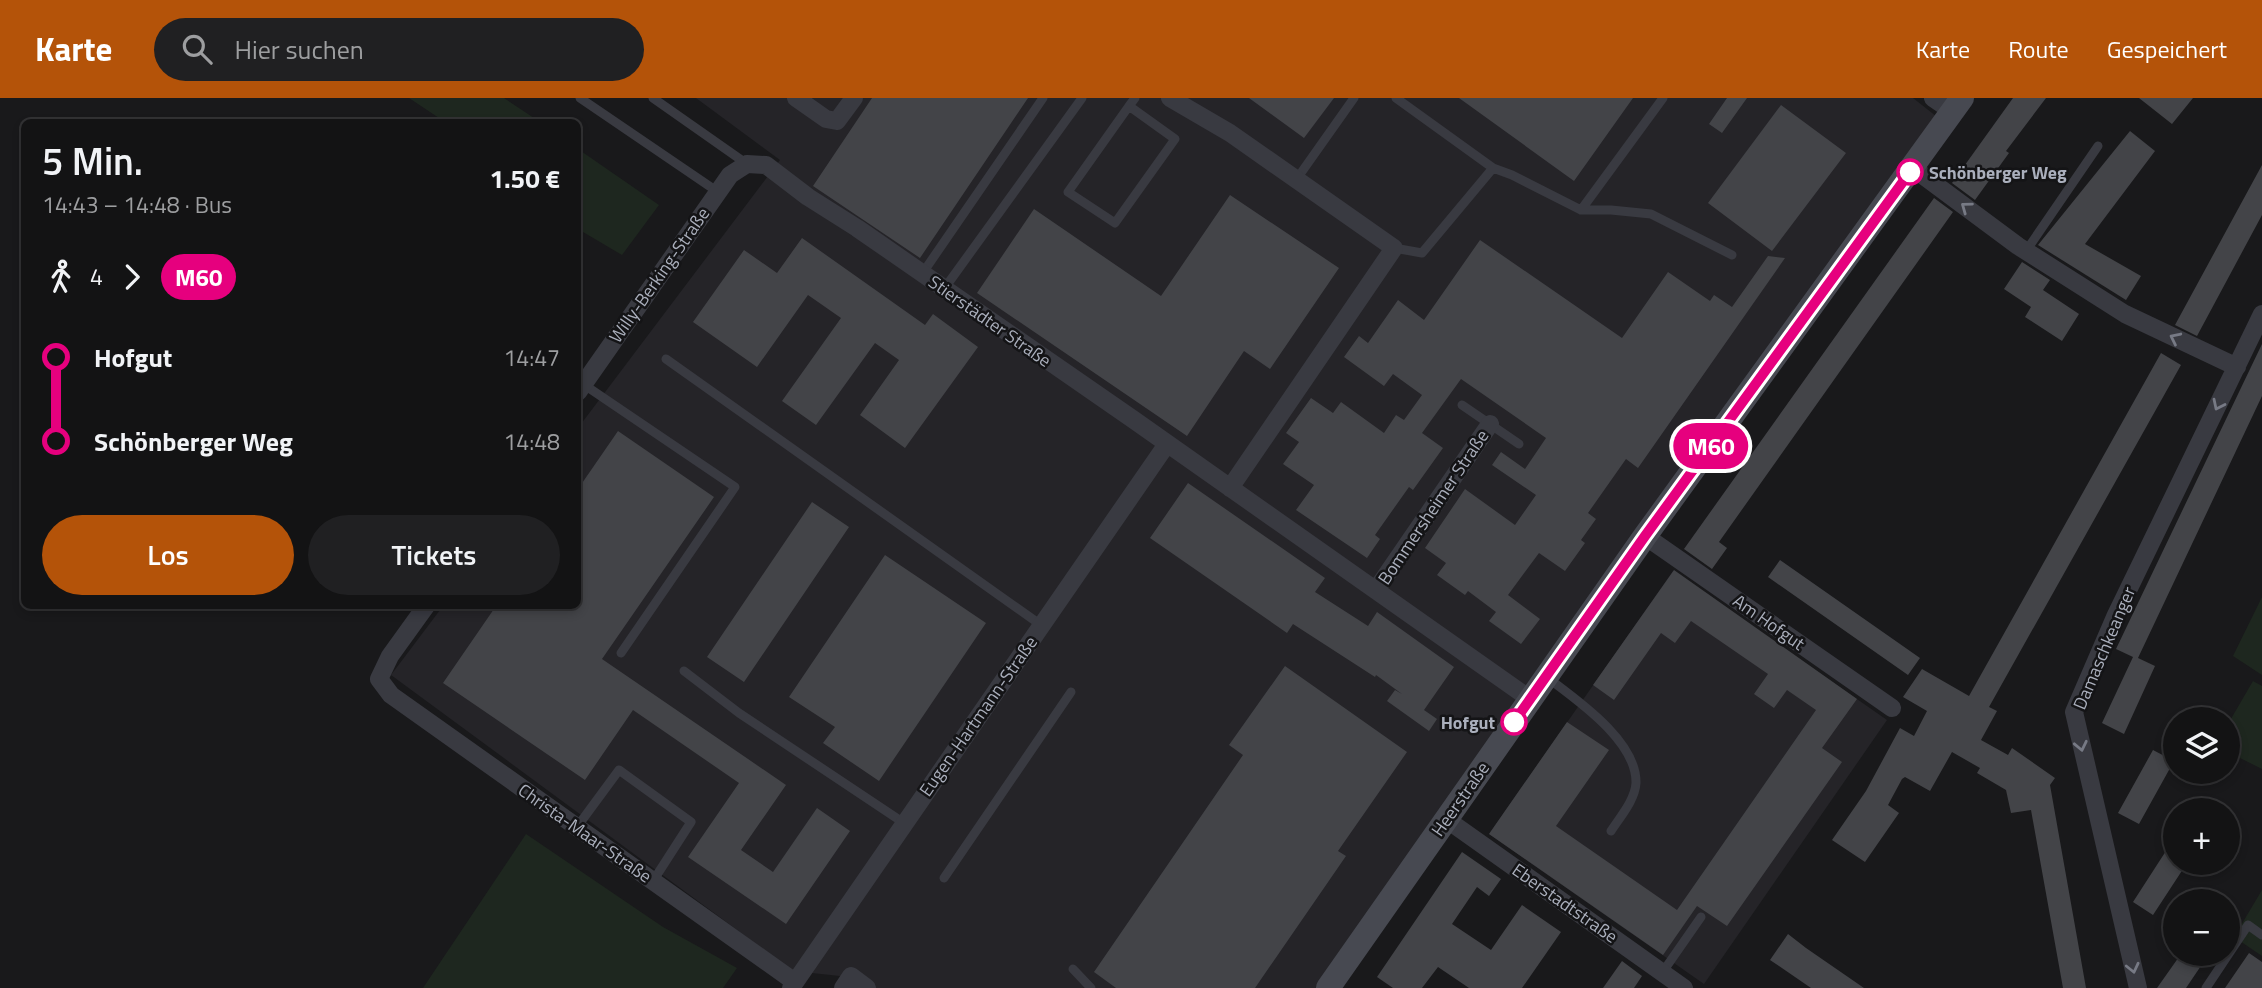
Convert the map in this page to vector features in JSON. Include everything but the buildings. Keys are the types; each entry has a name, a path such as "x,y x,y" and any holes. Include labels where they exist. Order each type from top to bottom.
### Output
{"main road":[{"name":"Heerstraße","path":"1328,988 1645,536 1913,169 1949,102"}],"street":[{"path":"796,98 826,118 836,121 854,98"},
{"path":"1170,98 1230,134 1394,248 1230,488"},
{"name":"Willy-Berking-Straße","path":"581,387 730,175 747,164"},
{"name":"Stierstädter Straße","path":"747,164 766,165 808,197 1167,444 1530,699"},
{"path":"1913,169 2022,248 2125,314 2237,367"},
{"name":"Damaschkeanger","path":"2138,988 2074,712 2115,617 2262,313"},
{"name":"Bommersheimer Straße","path":"1376,590 1490,424"},
{"name":"Eugen-Hartmann-Straße","path":"793,985 1167,444"},
{"name":"Am Hofgut","path":"1645,536 1892,708"},
{"name":"Christa-Maar-Straße","path":"424,609 390,656 379,678 391,695 653,881 793,985"},
{"name":"Eberstadtstraße","path":"1446,819 1671,982"},
{"path":"843,988 851,976 867,988"}],"lane":[{"path":"580,98 718,192"},
{"path":"653,98 747,164"},
{"path":"922,274 1043,98"},
{"path":"944,289 1082,98"},
{"path":"1296,180 1354,98"},
{"path":"1396,98 1493,168 1581,210 1651,214 1732,255"},
{"path":"1581,210 1663,98"},
{"path":"1132,102 1175,139 1115,223 1068,192 1132,102"},
{"path":"2022,248 2098,146"},
{"path":"1394,248 1422,253 1493,168"},
{"path":"666,359 1041,625"},
{"path":"581,389 735,487 621,653"},
{"path":"1462,405 1519,444"},
{"path":"684,671 739,713 904,823"},
{"path":"1546,676 1601,719 1630,759 1636,782 1631,800 1611,831"},
{"path":"944,878 1072,692"},
{"path":"577,827 619,770 691,822 653,881"},
{"path":"1671,982 1701,917"},
{"path":"2206,988 2248,925 2262,935"},
{"path":"1073,969 1091,988"}],"shaded area":[{"path":"409,98 504,98 536,119 440,119"},
{"path":"696,98 1913,98 1946,124 1330,988 858,988 840,976 793,971 391,675 441,609 581,609 581,424 780,160"},
{"path":"581,151 659,205 622,255 581,231"},
{"path":"1673,571 1887,720 1704,984 1489,834"},
{"path":"2262,597 2262,675 2233,656"},
{"path":"2253,681 2262,686 2262,769 2240,758 2240,707 2238,707"},
{"path":"526,834 663,927 737,968 723,988 423,988"},
{"path":"2262,890 2262,956 2240,941 2240,927"}],"bus line":[{"name":"M60","path":"1514,722 1645,536 1910,172"}],"place":[{"name":"Schönberger Weg","path":"1910,172"},
{"name":"Hofgut","path":"1514,722"}]}
